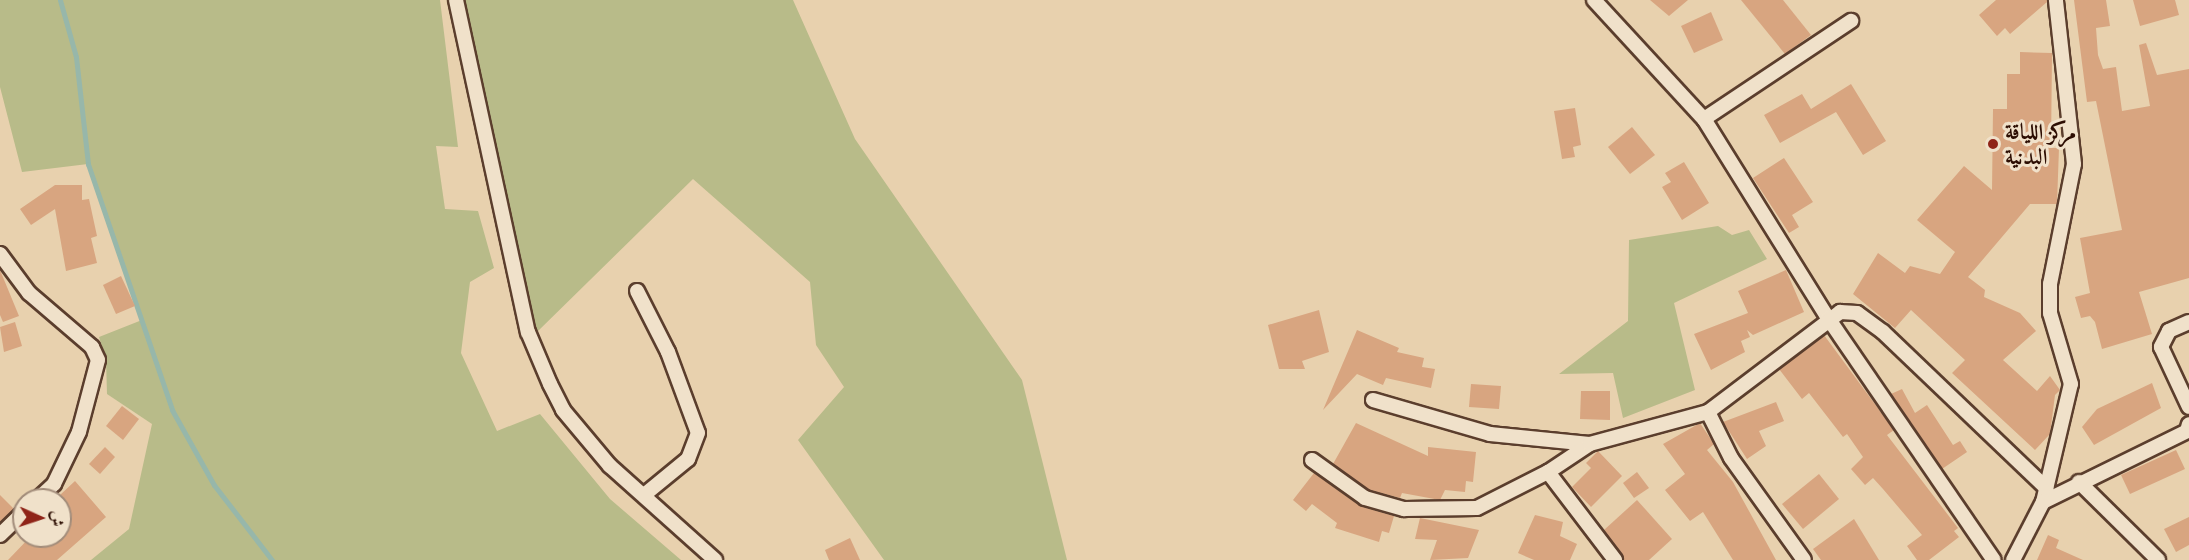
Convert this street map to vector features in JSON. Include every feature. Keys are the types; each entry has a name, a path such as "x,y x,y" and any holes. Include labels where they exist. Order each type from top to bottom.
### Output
{"street":[{"path":"456,0 528,332 563,410 610,466 716,560"},
{"path":"1594,0 1704,119 1828,318 1994,560"},
{"path":"2013,560 2045,495 2071,384 2050,313 2050,284 2074,164 2056,0"},
{"path":"1704,119 1851,21"},
{"path":"0,254 29,293 92,347 98,360 79,432 54,484 50,488"},
{"path":"637,291 668,352 698,433 688,459 644,495"},
{"path":"1312,460 1365,498 1414,509 1477,508 1548,472 1590,444 1708,412 1828,318 1857,313 1883,332 2045,495"},
{"path":"2189,321 2169,331 2161,347 2189,407"},
{"path":"1373,400 1490,434 1590,444"},
{"path":"1708,412 1731,458 1804,560"},
{"path":"2045,495 2079,482 2187,430 2189,424"},
{"path":"1548,472 1615,560"},
{"path":"2079,482 2158,560"},
{"path":"0,534 12,523"}],"green space":[{"path":"0,0 440,0 458,147 436,146 445,209 478,211 494,268 470,282 461,353 497,431 540,414 610,499 681,560 91,560 129,529 152,424 107,394 106,360 99,337 142,320 88,164 22,172 0,87"},
{"path":"464,0 793,0 855,139 1022,380 1067,560 884,560 798,440 844,387 816,345 810,282 693,179 537,332"},
{"path":"1718,226 1732,235 1749,230 1767,259 1674,303 1695,390 1623,418 1613,373 1559,374 1628,321 1629,240"}],"building":[{"path":"1650,0 1688,0 1669,16"},
{"path":"1741,0 1783,0 1811,35 1785,54"},
{"path":"1996,0 2047,0 2047,2 2010,34 2005,28 1997,36 1979,15"},
{"path":"2074,0 2106,0 2110,26 2096,28 2098,55 2103,69 2116,67 2122,111 2150,106 2139,45 2146,43 2157,75 2189,69 2189,278 2139,292 2152,334 2102,349 2095,322 2090,316 2081,318 2075,297 2090,293 2080,238 2122,230 2096,101 2087,102"},
{"path":"2133,0 2175,0 2179,15 2140,26"},
{"path":"1711,12 1723,40 1694,53 1681,26"},
{"path":"2020,52 2052,53 2051,148 2059,148 2057,204 2030,204 1968,277 1985,290 1984,297 2020,313 2036,331 2003,360 2037,391 2050,376 2060,390 2055,395 2050,434 2035,450 1952,373 1965,360 1911,310 1895,328 1853,294 1878,253 1905,273 1910,266 1940,274 1955,252 1917,220 1964,166 1992,190 1993,109 2007,109 2007,74 2020,74"},
{"path":"1851,84 1886,141 1863,155 1836,112 1780,143 1764,115 1802,94 1811,109"},
{"path":"1575,108 1581,145 1573,147 1575,157 1562,159 1554,111"},
{"path":"1632,127 1655,155 1630,174 1608,147"},
{"path":"1784,158 1813,202 1792,215 1799,227 1789,233 1753,178"},
{"path":"1684,162 1709,203 1682,220 1662,187 1671,182 1665,173"},
{"path":"55,185 82,185 82,200 89,199 97,236 91,238 97,263 66,271 55,209 31,225 20,209"},
{"path":"0,270 19,316 3,322 0,315"},
{"path":"1786,270 1804,312 1753,335 1747,330 1750,337 1741,341 1745,352 1711,370 1694,334 1748,313 1738,291"},
{"path":"121,276 135,306 116,314 103,285"},
{"path":"1319,310 1329,352 1302,361 1305,369 1279,369 1268,325"},
{"path":"15,322 22,346 4,352 0,327"},
{"path":"1357,330 1399,348 1397,352 1424,358 1422,367 1435,369 1431,388 1386,378 1383,385 1357,374 1323,410"},
{"path":"1824,335 1894,430 1887,435 1958,528 1954,531 1959,537 1929,560 1917,560 1907,546 1922,535 1883,489 1873,478 1865,485 1851,469 1863,457 1847,434 1843,437 1809,393 1802,399 1779,369"},
{"path":"2152,383 2161,408 2094,445 2082,427 2097,409"},
{"path":"1471,384 1501,386 1499,409 1469,407"},
{"path":"1902,389 1915,413 1927,405 1953,445 1960,441 1967,452 1942,469 1891,394"},
{"path":"1581,391 1610,391 1610,420 1580,419"},
{"path":"1776,402 1784,421 1759,431 1766,446 1747,459 1723,422"},
{"path":"122,406 139,419 123,440 106,426"},
{"path":"1356,423 1428,456 1428,447 1476,452 1473,482 1466,481 1465,492 1445,490 1440,500 1402,493 1400,498 1369,490 1333,464"},
{"path":"1700,423 1714,444 1707,450 1733,482 1776,560 1733,560 1703,512 1690,521 1665,490 1685,474 1663,444"},
{"path":"105,447 115,457 100,474 89,464"},
{"path":"2176,450 2185,469 2130,494 2121,475"},
{"path":"1598,451 1622,476 1591,507 1572,487 1591,468 1586,463"},
{"path":"1637,472 1649,488 1634,498 1623,483"},
{"path":"1314,473 1360,506 1394,516 1389,533 1382,531 1379,542 1335,528 1337,523 1312,504 1306,511 1293,500"},
{"path":"1819,474 1839,499 1803,529 1782,504"},
{"path":"75,481 106,517 72,547 72,488 68,488"},
{"path":"0,495 12,507 12,511 0,523"},
{"path":"1637,500 1672,539 1649,560 1624,560 1604,530"},
{"path":"1535,515 1563,522 1560,536 1577,544 1570,560 1534,560 1518,553"},
{"path":"2189,517 2189,545 2176,552 2164,529"},
{"path":"1420,518 1479,530 1468,558 1430,560 1437,540 1415,539"},
{"path":"1854,519 1879,560 1821,560 1813,549"},
{"path":"2048,535 2059,540 2056,548 2083,560 2037,560"},
{"path":"850,538 860,560 829,560 825,550"},
{"path":"20,548 71,548 57,560 8,560"}],"waterway":[{"path":"60,0 76,57 88,164 172,410 214,485 272,560"}],"place":[{"name":"مركز اللياقة البدنية","path":"1993,144"}]}
